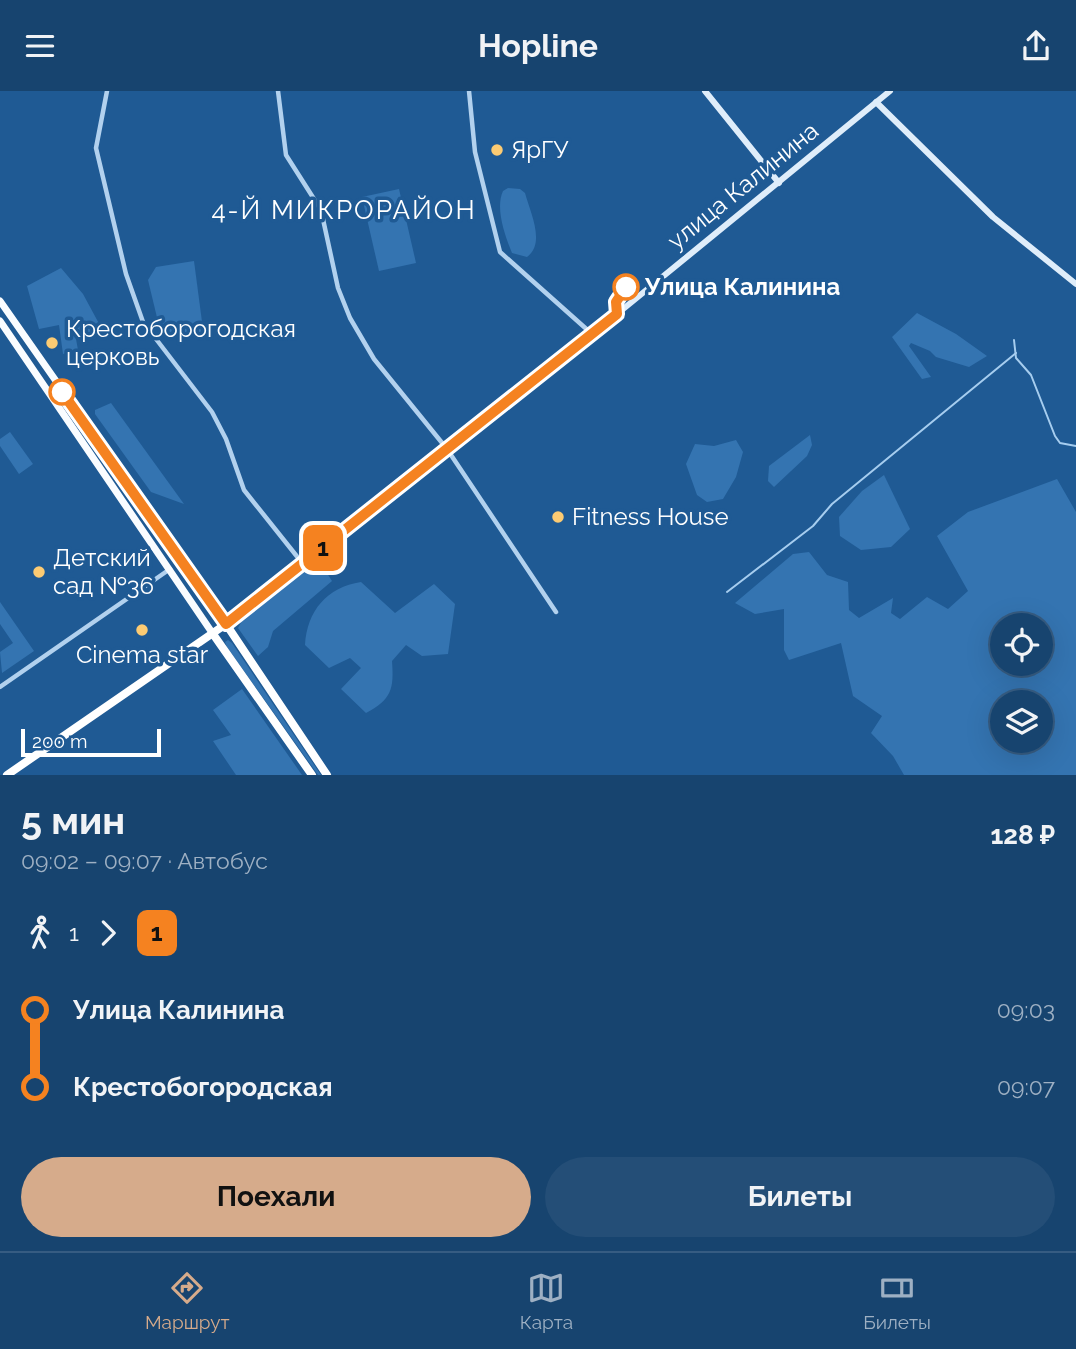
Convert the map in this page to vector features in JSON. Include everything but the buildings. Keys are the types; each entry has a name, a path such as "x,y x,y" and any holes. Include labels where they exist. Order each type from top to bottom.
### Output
{"highway":[{"path":"7,775 226,624 327,775"},
{"path":"213,634 312,775"}],"main road":[{"path":"705,91 779,183"},
{"name":"улица Калинина","path":"226,624 592,334 890,91"},
{"path":"876,102 993,217 1076,284"},
{"path":"0,301 168,545 226,624"},
{"path":"0,321 213,634"},
{"path":"159,551 168,545"},
{"path":"171,569 181,562"}],"street":[{"path":"107,91 96,148 126,274 143,322 212,412 226,439 244,490 303,564"},
{"path":"278,91 286,155 321,210 338,288 349,318 374,359 447,449 556,612"},
{"path":"468,91 475,152 500,252 592,334"},
{"path":"0,687 171,569"}],"shaded area":[{"path":"508,188 520,189 525,193 533,218 535,244 527,257 512,253 504,230 500,205 503,191"},
{"path":"399,189 416,263 379,271 362,197"},
{"path":"194,261 204,337 167,337 160,330 148,280 156,267"},
{"path":"61,268 83,294 103,331 94,339 89,333 76,339 78,350 63,354 59,325 39,329 27,286"},
{"path":"917,313 956,334 987,356 969,367 936,357 930,351 911,343 909,346 931,377 922,379 892,337"},
{"path":"111,403 184,504 151,492 95,414 95,410"},
{"path":"10,432 33,464 19,474 0,446 0,439"},
{"path":"810,435 812,445 807,456 774,487 768,481 769,466"},
{"path":"736,440 743,452 736,477 723,499 707,502 697,495 686,464 695,444 714,446"},
{"path":"884,475 910,529 891,547 861,550 840,536 839,517 862,491"},
{"path":"1057,479 1076,512 1076,775 904,775 893,756 871,733 882,716 853,696 841,643 789,660 784,650 784,609 755,614 735,603 793,554 809,552 827,575 848,582 849,610 859,618 893,598 891,613 900,619 927,597 948,609 968,591 937,536 968,512"},
{"path":"322,553 325,570 332,581 273,631 268,647 258,656 238,628 246,613"},
{"path":"361,582 395,613 434,584 455,604 448,654 422,656 406,645 392,661 390,692 381,703 366,713 341,689 361,668 350,658 329,668 305,645 310,622 321,603 338,589"},
{"path":"0,602 34,651 2,673 0,652 13,643 0,624"},
{"path":"228,640 321,775 318,775 227,647 225,642"},
{"path":"242,689 302,775 236,775 213,741 231,735 213,710"}],"waterway":[{"path":"1014,340 1016,358 1031,375 1055,436 1060,443 1076,446"},
{"path":"727,592 813,526 832,504 1016,353"}],"bus line":[{"name":"1","path":"62,392 226,624 617,314 616,302 626,287"}],"place":[{"name":"ЯрГУ","path":"497,150"},
{"name":"Улица Калинина","path":"626,287"},
{"name":"Крестоборогодская церковь","path":"52,343"},
{"name":"Fitness House","path":"558,517"},
{"name":"Детский сад №36","path":"39,572"},
{"name":"Cinema star","path":"142,630"}],"district":[{"name":"4-Й МИКРОРАЙОН","path":"344,210"}]}
